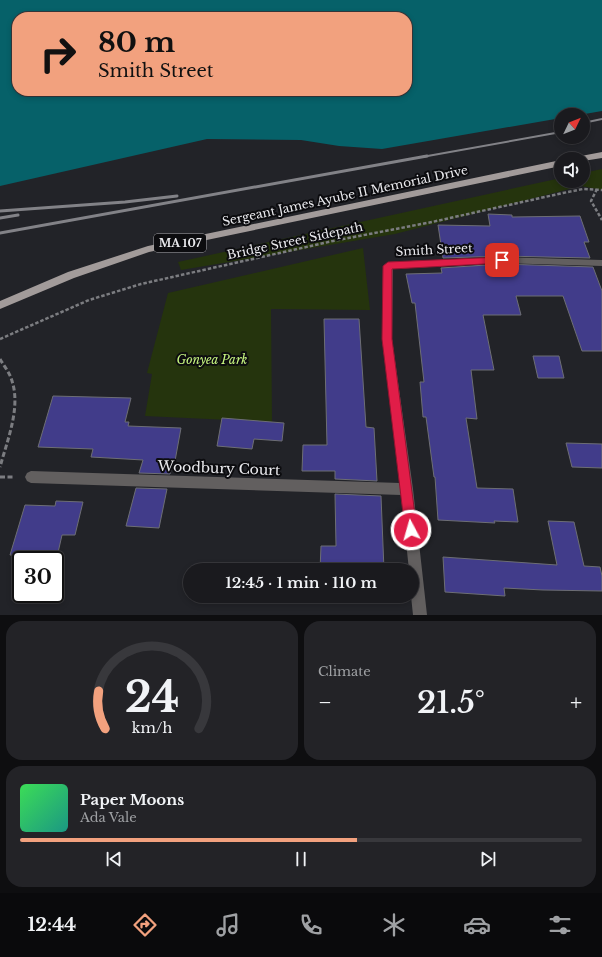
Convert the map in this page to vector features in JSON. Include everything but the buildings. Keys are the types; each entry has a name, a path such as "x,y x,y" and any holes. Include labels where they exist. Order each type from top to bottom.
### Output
{"main road":[{"path":"590,157 602,155"},
{"name":"Sergeant James Ayube II Memorial Drive","path":"0,305 70,275 148,249 554,164"}],"street":[{"name":"Smith Street","path":"407,489 387,339 388,266 502,260 602,263"},
{"name":"Woodbury Court","path":"31,477 407,489"},
{"path":"407,489 420,615"}],"path":[{"name":"Bridge Street Sidepath","path":"0,339 89,300 141,284 333,241 432,222 562,192 582,189 602,190"},
{"path":"597,189 591,201 602,220"},
{"path":"0,359 13,384 14,396 13,414 0,467"}],"green space":[{"path":"602,169 602,190 590,188 590,172"},
{"path":"554,180 554,188 573,188 395,234 181,270 178,262"},
{"name":"Gonyea Park","path":"363,248 370,310 271,309 272,422 145,416 152,374 147,373 168,293"}],"water":[{"path":"0,0 602,0 602,111 590,113 590,108 554,108 554,119 382,149 339,146 301,140 207,139 0,186"}],"railway":[{"path":"590,122 602,119"},
{"path":"422,157 554,133"},
{"path":"0,233 427,156"},
{"path":"0,211 125,202 177,196"},
{"path":"0,218 18,215"}],"route":[{"path":"411,530 387,339 388,266 502,260"}]}
